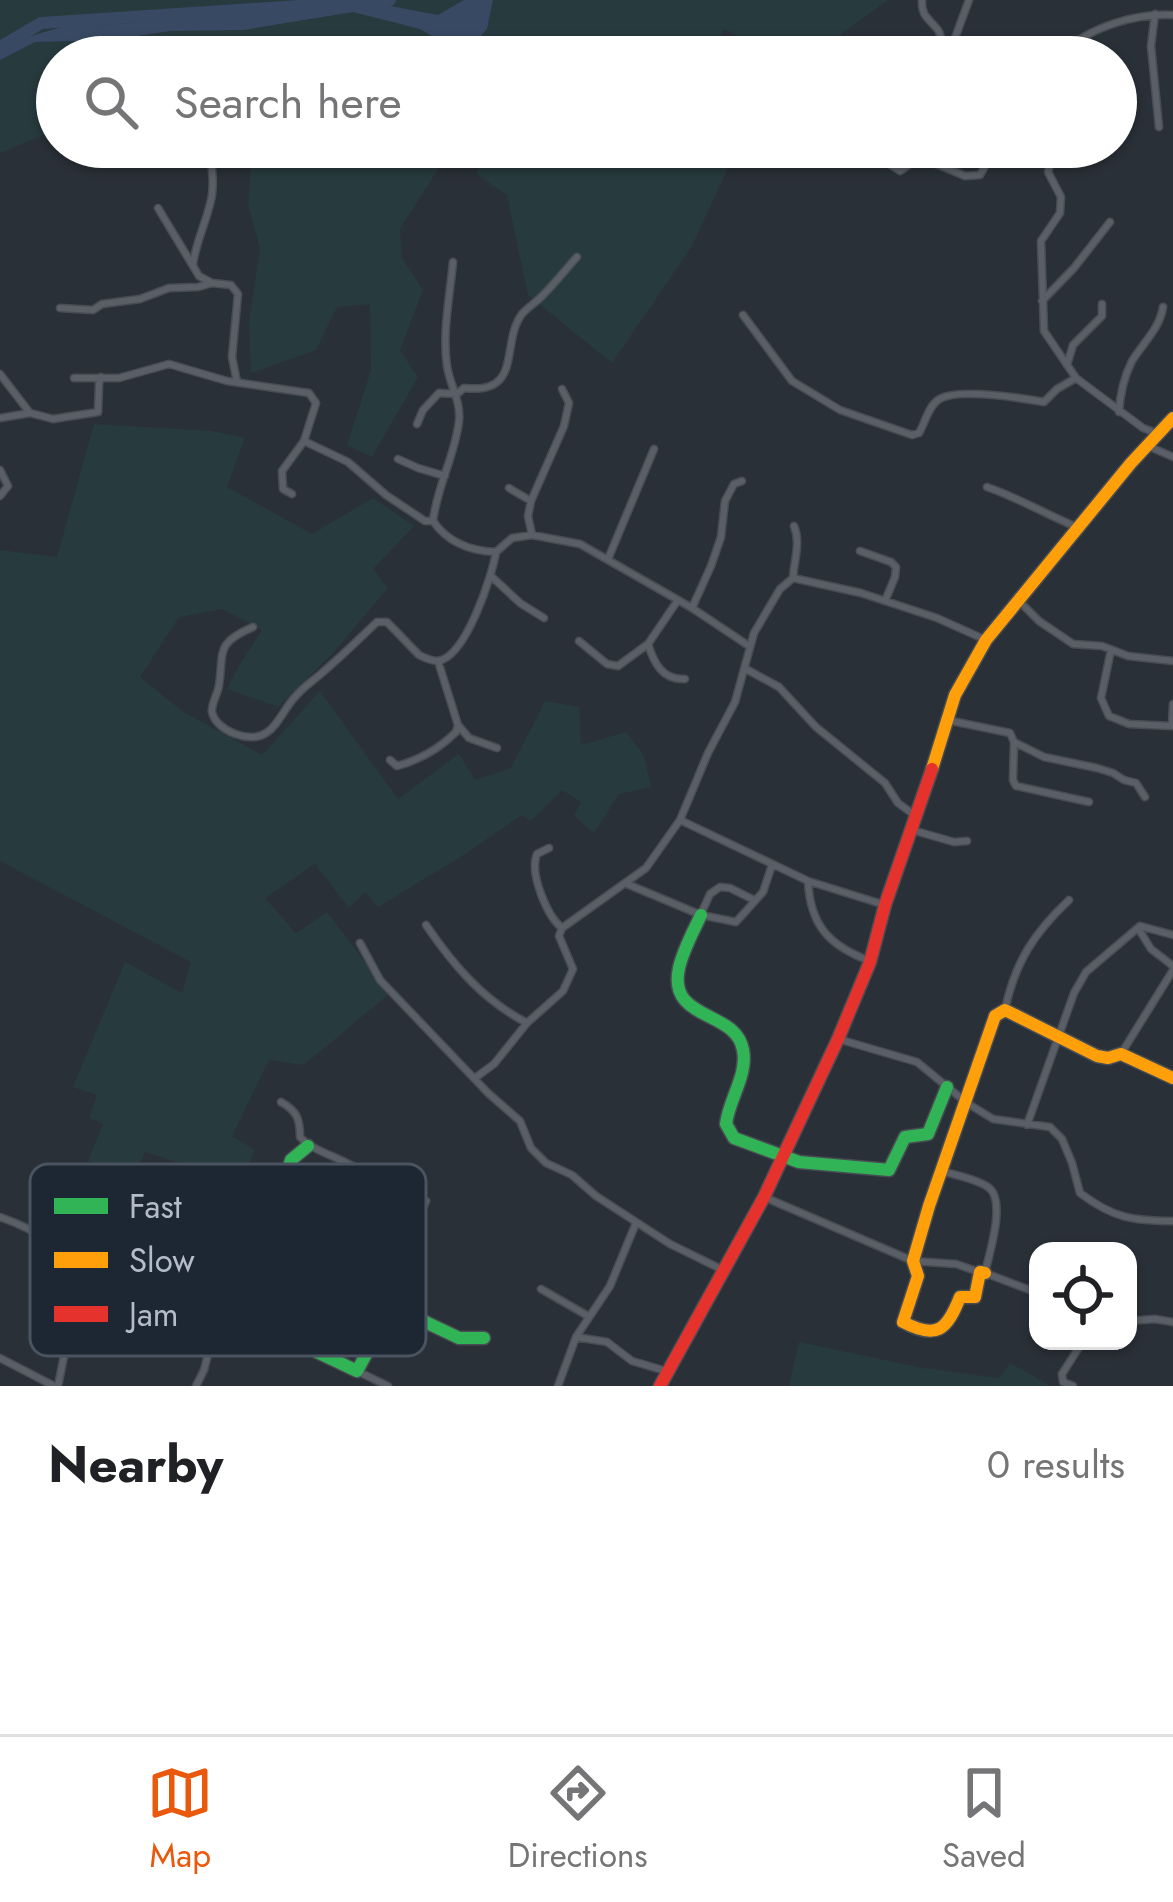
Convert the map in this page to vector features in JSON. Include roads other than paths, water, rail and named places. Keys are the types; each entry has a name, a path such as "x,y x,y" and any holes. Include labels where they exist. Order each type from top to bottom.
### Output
{"street":[{"path":"922,0 925,18 941,36"},
{"path":"954,36 969,0"},
{"path":"1155,14 1151,46 1159,127"},
{"path":"1084,36 1132,19 1173,15"},
{"path":"193,267 195,245 210,204 211,168"},
{"path":"946,168 965,176 980,176 984,168"},
{"path":"1049,168 1060,197 1060,213 1041,241 1044,331 1076,378 1119,412 1159,434"},
{"path":"158,208 199,276 212,283"},
{"path":"1042,301 1110,222"},
{"path":"417,424 440,393 481,390 497,383 508,363 520,316 577,257"},
{"path":"453,262 446,357 460,415 433,521 458,544 496,552"},
{"path":"60,308 93,310 169,287 231,285 238,294 232,357 237,382"},
{"path":"1067,365 1073,345 1102,316 1102,304"},
{"path":"1119,412 1130,364 1161,319 1163,307"},
{"path":"743,315 792,381 840,410 912,435 919,433 932,404 942,396 1044,402 1076,378"},
{"path":"74,378 118,378 169,364 237,382 309,393 316,403 304,441 278,469 283,489 292,494"},
{"path":"0,374 30,413"},
{"path":"0,418 30,413 53,419 98,412 101,377"},
{"path":"532,535 531,501 565,426 569,403 562,389"},
{"path":"660,1386 764,1197 838,1039 870,962 956,695 986,640 1173,418"},
{"path":"304,441 348,462 406,510 433,521"},
{"path":"1148,446 1173,458"},
{"path":"608,559 654,449"},
{"path":"398,459 445,476"},
{"path":"0,470 8,486 0,496"},
{"path":"692,608 721,537 725,501 734,484 742,481"},
{"path":"987,487 1079,528"},
{"path":"509,488 531,501"},
{"path":"475,1078 494,1064 572,976 559,936 562,928 646,868 680,820 735,702 749,646 763,615 793,578 794,526"},
{"path":"253,627 232,638 224,649 212,707 227,730 256,737 271,729 296,695 382,620 419,656 438,661 450,655 492,577 496,552 512,538 532,535 580,544 749,646"},
{"path":"860,551 896,567 885,601"},
{"path":"492,577 544,618"},
{"path":"793,578 861,592 986,640"},
{"path":"580,641 607,664 618,667 648,644 678,600"},
{"path":"1019,602 1073,644 1173,661"},
{"path":"648,644 655,664 665,674 685,679"},
{"path":"1111,650 1101,698 1109,716 1129,724 1172,726 1173,704"},
{"path":"438,661 458,725 470,737 496,748"},
{"path":"746,669 779,688 817,728 885,783 915,824 954,842 967,841"},
{"path":"946,720 1010,734 1016,786 1089,802"},
{"path":"390,760 397,766 430,753 458,725"},
{"path":"1014,742 1044,757 1113,773 1136,783 1145,797"},
{"path":"680,820 808,880 885,905"},
{"path":"549,848 537,854 533,870 562,928"},
{"path":"627,884 701,914 736,922 763,892 772,865"},
{"path":"808,880 815,921 842,947 870,962"},
{"path":"754,900 730,888 720,887 710,894 677,976 684,1003 739,1036 743,1072 725,1121 727,1131 745,1144 809,1164 889,1169 905,1137 928,1134 947,1087"},
{"path":"941,1171 984,1185 997,1202 993,1237 975,1297 960,1297 944,1329 932,1332 903,1322 918,1276 913,1261 941,1171 995,1016 1005,1010 1030,941 1069,900"},
{"path":"426,925 473,986 527,1023"},
{"path":"1005,1010 1097,1056 1121,1054 1173,968 1151,949 1138,928"},
{"path":"1027,1125 1074,993 1086,972 1138,928 1173,934"},
{"path":"360,943 380,980 520,1121 531,1148 546,1163 572,1175 596,1196 688,1255 723,1270"},
{"path":"838,1039 911,1059 993,1119 1049,1127 1062,1139 1080,1193 1093,1203 1132,1220 1173,1221"},
{"path":"1121,1054 1173,1078"},
{"path":"280,1102 293,1109 300,1121 300,1137 308,1146 353,1164"},
{"path":"290,1164 308,1146"},
{"path":"764,1197 913,1261 956,1264 1029,1290"},
{"path":"0,1217 30,1231"},
{"path":"558,1386 576,1336 610,1286 636,1222"},
{"path":"541,1289 588,1316"},
{"path":"1137,1320 1173,1322"},
{"path":"426,1322 459,1338 484,1338"},
{"path":"576,1336 608,1342 632,1361 668,1372"},
{"path":"1073,1386 1063,1382 1062,1374 1077,1350"},
{"path":"0,1358 56,1386 63,1356"},
{"path":"196,1386 205,1356"},
{"path":"325,1356 388,1386"},
{"path":"357,1371 365,1356"}],"water":[{"path":"358,0 438,15 464,0 493,0 481,36 432,36 353,12 244,30 36,36 36,42 0,60 0,45 65,26"}],"waterway":[{"path":"0,47 41,23 390,0"}]}
